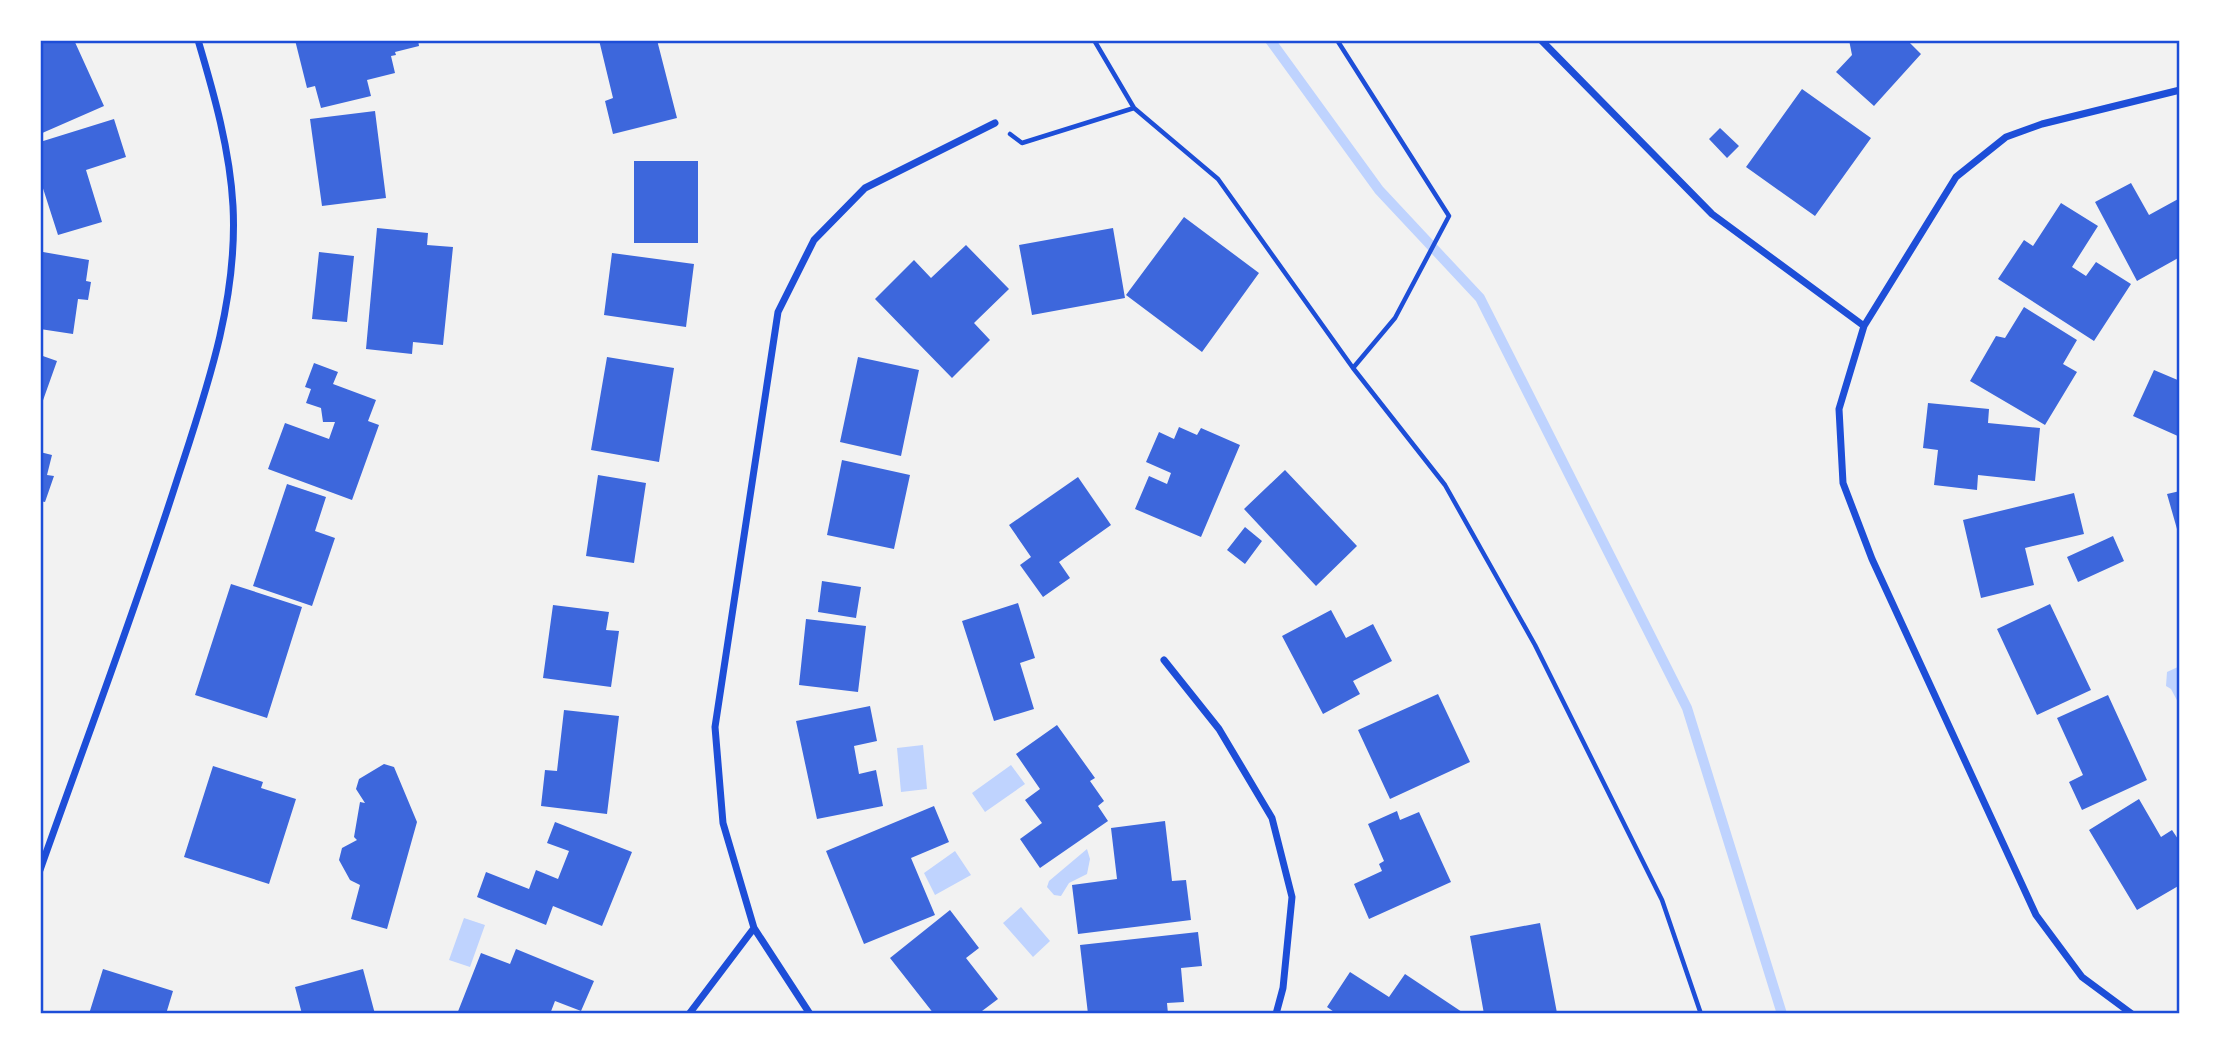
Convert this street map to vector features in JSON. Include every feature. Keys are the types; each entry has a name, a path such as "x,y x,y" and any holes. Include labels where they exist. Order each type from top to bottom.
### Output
{"street":[{"path":"40,870 164,520 219,350 230,277 233,206 219,114 198,40"},
{"path":"1541,40 1712,214 1864,327"},
{"path":"2132,1014 2082,977 2036,915 1857,522 1843,483 1839,409 1864,327 1956,177 2006,137 2042,124 2180,90"},
{"path":"810,1014 754,928 723,823 715,727 778,313 814,240 865,188 995,123"},
{"path":"1164,660 1219,729 1272,818 1292,897 1283,988 1276,1014"},
{"path":"40,841 50,844"},
{"path":"689,1014 754,928"}],"path":[{"path":"1094,40 1134,108 1218,179 1353,368 1445,485 1535,645 1662,900 1701,1014"},
{"path":"1336,40 1449,216 1395,318 1353,368"},
{"path":"995,123 1022,143 1134,108"}],"water":[{"path":"2180,666 2180,706 2171,689 2166,686 2167,672"},
{"path":"923,745 927,789 901,792 897,748"},
{"path":"1011,765 1025,784 985,812 972,793"},
{"path":"1087,849 1090,859 1087,874 1069,883 1061,896 1054,895 1047,887 1049,881"},
{"path":"955,851 971,875 935,895 924,873"},
{"path":"1021,907 1050,941 1033,957 1003,923"},
{"path":"464,918 485,925 470,967 449,960"}],"building":[{"path":"40,40 74,40 104,106 40,134"},
{"path":"295,40 418,40 419,46 395,52 396,55 391,56 395,73 367,80 371,96 321,108 315,86 307,88"},
{"path":"599,40 657,40 677,118 613,134 605,101 613,98"},
{"path":"1849,40 1907,40 1921,54 1874,106 1836,72 1852,55"},
{"path":"1802,89 1871,138 1815,216 1746,167"},
{"path":"375,111 386,198 322,206 310,119"},
{"path":"114,119 126,157 86,170 102,222 58,235 40,179 40,142"},
{"path":"1720,128 1739,146 1727,158 1709,139"},
{"path":"634,161 698,161 698,243 634,243"},
{"path":"2131,183 2149,215 2180,198 2180,257 2137,281 2095,202"},
{"path":"2061,203 2098,226 2072,267 2086,276 2096,262 2131,284 2094,341 1998,279 2024,240 2033,246"},
{"path":"1184,217 1259,273 1202,352 1126,295"},
{"path":"377,228 428,233 427,245 453,247 443,345 413,342 412,354 366,349"},
{"path":"1113,228 1125,298 1032,315 1019,245"},
{"path":"966,245 1009,289 974,323 990,340 952,378 875,299 914,260 931,278"},
{"path":"43,252 89,260 86,281 91,282 88,300 78,299 73,334 40,329"},
{"path":"319,252 354,256 347,322 312,319"},
{"path":"612,253 694,264 686,327 604,315"},
{"path":"2024,307 2077,340 2063,364 2077,372 2045,425 1970,381 1996,336 2005,338"},
{"path":"40,355 57,361 41,406 40,406"},
{"path":"607,357 674,368 659,462 591,450"},
{"path":"858,357 919,370 901,456 840,442"},
{"path":"314,363 338,372 333,384 376,400 368,421 379,425 352,500 268,469 285,423 329,439 335,422 323,422 321,408 306,403 311,389 305,387"},
{"path":"2154,370 2180,381 2180,437 2133,416"},
{"path":"1928,403 1989,409 1988,423 2040,428 2035,481 1978,475 1977,490 1934,485 1938,450 1923,448"},
{"path":"1179,427 1197,435 1201,428 1240,445 1201,537 1135,509 1149,476 1167,484 1171,473 1146,462 1159,432 1174,439"},
{"path":"40,452 52,455 47,475 54,476 45,502 40,501"},
{"path":"842,460 910,475 894,549 827,535"},
{"path":"1285,470 1357,546 1316,586 1244,509"},
{"path":"598,475 646,483 634,563 586,556"},
{"path":"1078,477 1111,525 1059,562 1070,578 1043,597 1020,565 1031,557 1009,525"},
{"path":"287,484 326,497 315,531 335,538 312,606 253,586"},
{"path":"2180,491 2180,536 2179,536 2167,494"},
{"path":"2074,493 2084,534 2025,548 2034,585 1981,598 1963,520"},
{"path":"1245,527 1262,541 1245,564 1227,550"},
{"path":"2113,536 2124,561 2078,582 2067,557"},
{"path":"822,581 861,587 856,618 818,612"},
{"path":"231,584 302,607 267,718 195,695"},
{"path":"1018,603 1035,658 1020,663 1034,709 994,721 962,621"},
{"path":"2050,604 2091,690 2037,715 1997,629"},
{"path":"553,605 609,612 606,630 619,631 611,687 543,678"},
{"path":"1331,610 1346,638 1373,624 1392,661 1353,681 1360,694 1323,714 1282,636"},
{"path":"806,619 866,626 858,692 799,685"},
{"path":"1438,694 1470,762 1390,799 1358,730"},
{"path":"2108,695 2147,780 2082,810 2069,782 2083,775 2057,718"},
{"path":"870,706 877,741 854,746 859,774 876,770 883,806 817,819 796,721"},
{"path":"564,710 619,716 607,814 541,806 545,770 557,771"},
{"path":"1057,725 1095,778 1090,781 1104,801 1098,806 1108,821 1040,868 1020,839 1042,823 1025,800 1040,789 1016,754"},
{"path":"384,764 394,767 417,822 387,929 351,919 360,885 350,880 339,860 342,848 357,840 354,837 360,802 365,803 356,789 359,779"},
{"path":"213,766 263,782 261,788 296,799 269,884 184,857"},
{"path":"2139,799 2161,837 2172,830 2180,842 2180,885 2137,910 2089,830"},
{"path":"934,806 949,842 911,858 935,915 864,944 826,851"},
{"path":"1397,811 1400,820 1419,812 1451,882 1369,919 1354,884 1382,871 1379,864 1384,861 1368,824"},
{"path":"1165,821 1172,881 1186,880 1191,920 1078,934 1072,885 1117,879 1111,828"},
{"path":"555,822 632,852 602,926 553,906 546,925 477,897 486,872 529,889 536,870 558,879 569,851 547,843"},
{"path":"950,910 979,948 966,958 998,999 978,1014 934,1014 890,958"},
{"path":"1540,923 1557,1013 1484,1014 1470,936"},
{"path":"1198,932 1202,966 1181,968 1184,1002 1167,1003 1168,1014 1088,1014 1080,945"},
{"path":"516,949 594,981 581,1011 555,1001 550,1014 457,1014 481,953 510,964"},
{"path":"103,969 173,991 166,1014 89,1014"},
{"path":"363,969 375,1014 302,1014 295,987"},
{"path":"1350,972 1389,997 1405,974 1465,1014 1337,1014 1327,1007"}],"waterway":[{"path":"1270,40 1379,190 1480,298 1687,708 1782,1014"}]}
